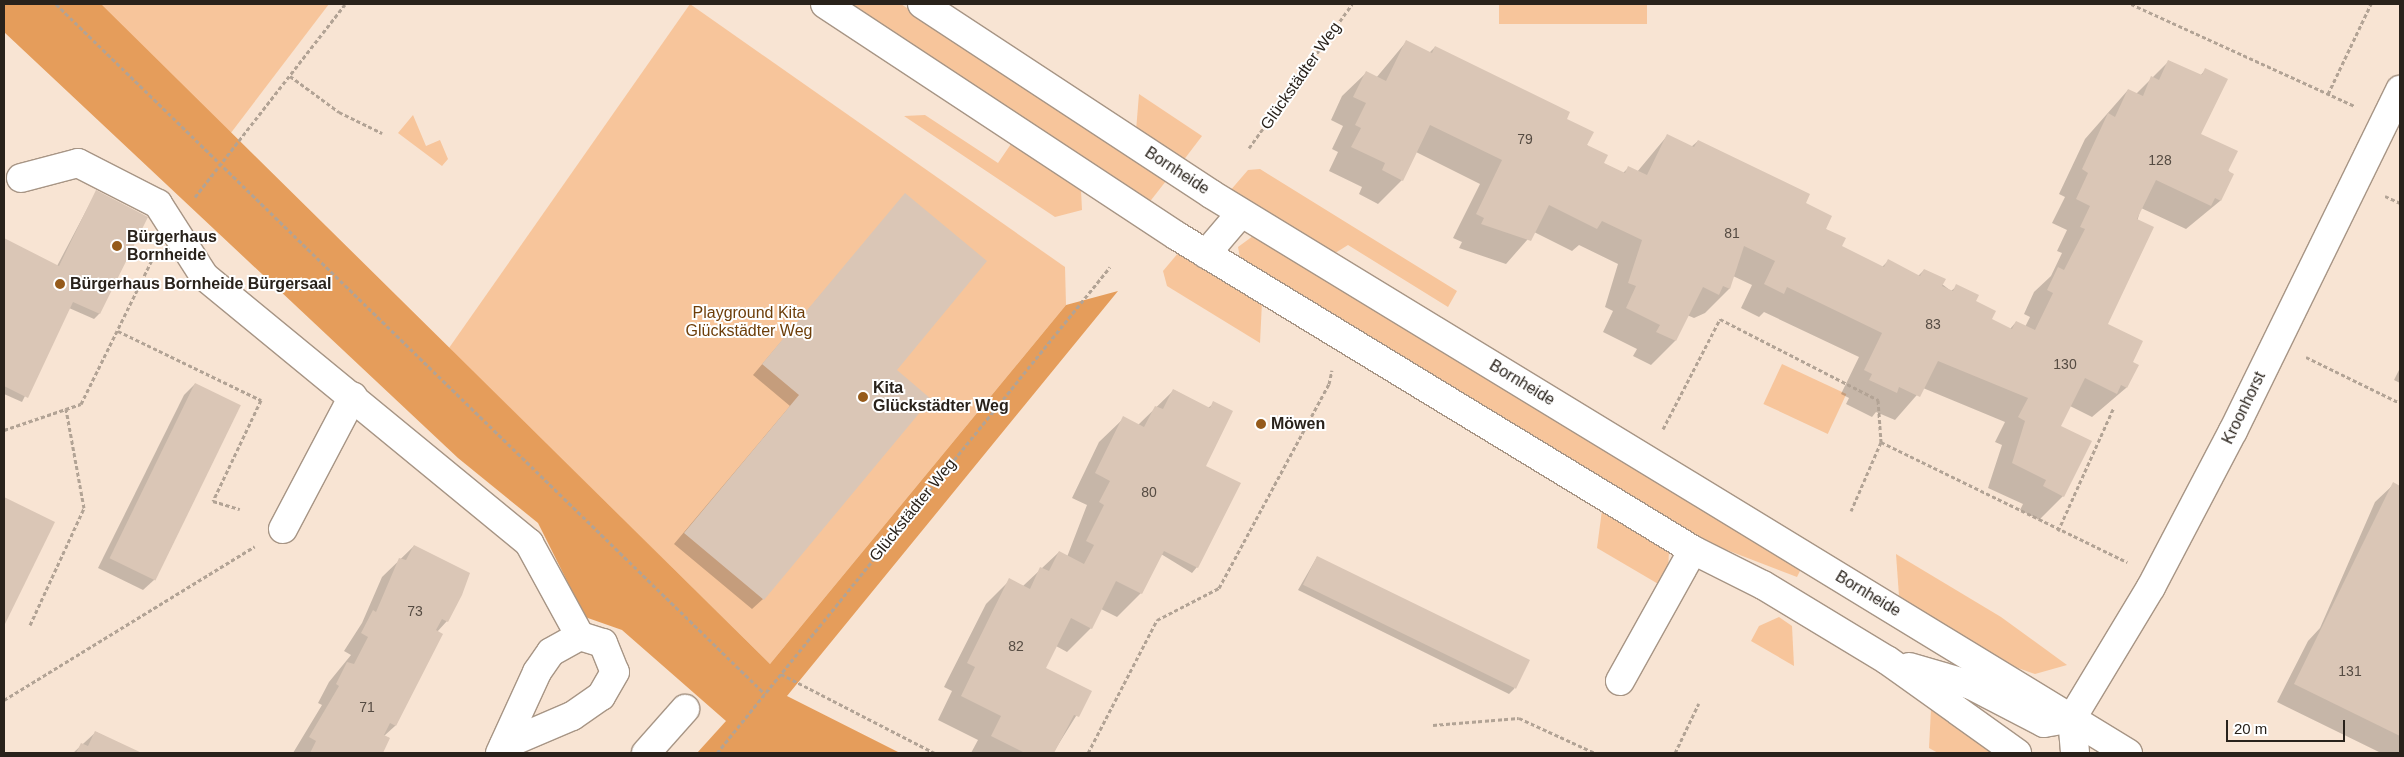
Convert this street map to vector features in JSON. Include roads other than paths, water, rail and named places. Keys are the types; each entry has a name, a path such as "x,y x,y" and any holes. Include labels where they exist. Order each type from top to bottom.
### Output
{"street":[{"path":"824,4 1206,254 1338,332 1693,550 1763,585 1887,660 2017,753"},
{"name":"Bornheide","path":"922,4 1241,212 2128,753"},
{"name":"Kroonhorst","path":"2072,718 2157,575 2276,342 2400,90"},
{"path":"21,178 78,163 158,204 204,276 353,396 529,543 580,636"},
{"path":"1206,254 1241,212"},
{"path":"283,529 353,396"},
{"path":"1620,681 1693,550"},
{"path":"580,636 592,637 610,651 615,672 613,682 572,716 502,749 551,652 580,636"},
{"path":"1887,660 1971,685 2044,723 2072,718 2075,753"},
{"path":"646,753 685,709"}],"place":[{"name":"Bürgerhaus Bornheide","path":"117,246"},
{"name":"Bürgerhaus Bornheide Bürgersaal","path":"60,284"},
{"name":"Kita Glückstädter Weg","path":"863,397"},
{"name":"Möwen","path":"1261,424"}],"park label":[{"name":"Playground Kita Glückstädter Weg","path":"749,322"}]}
